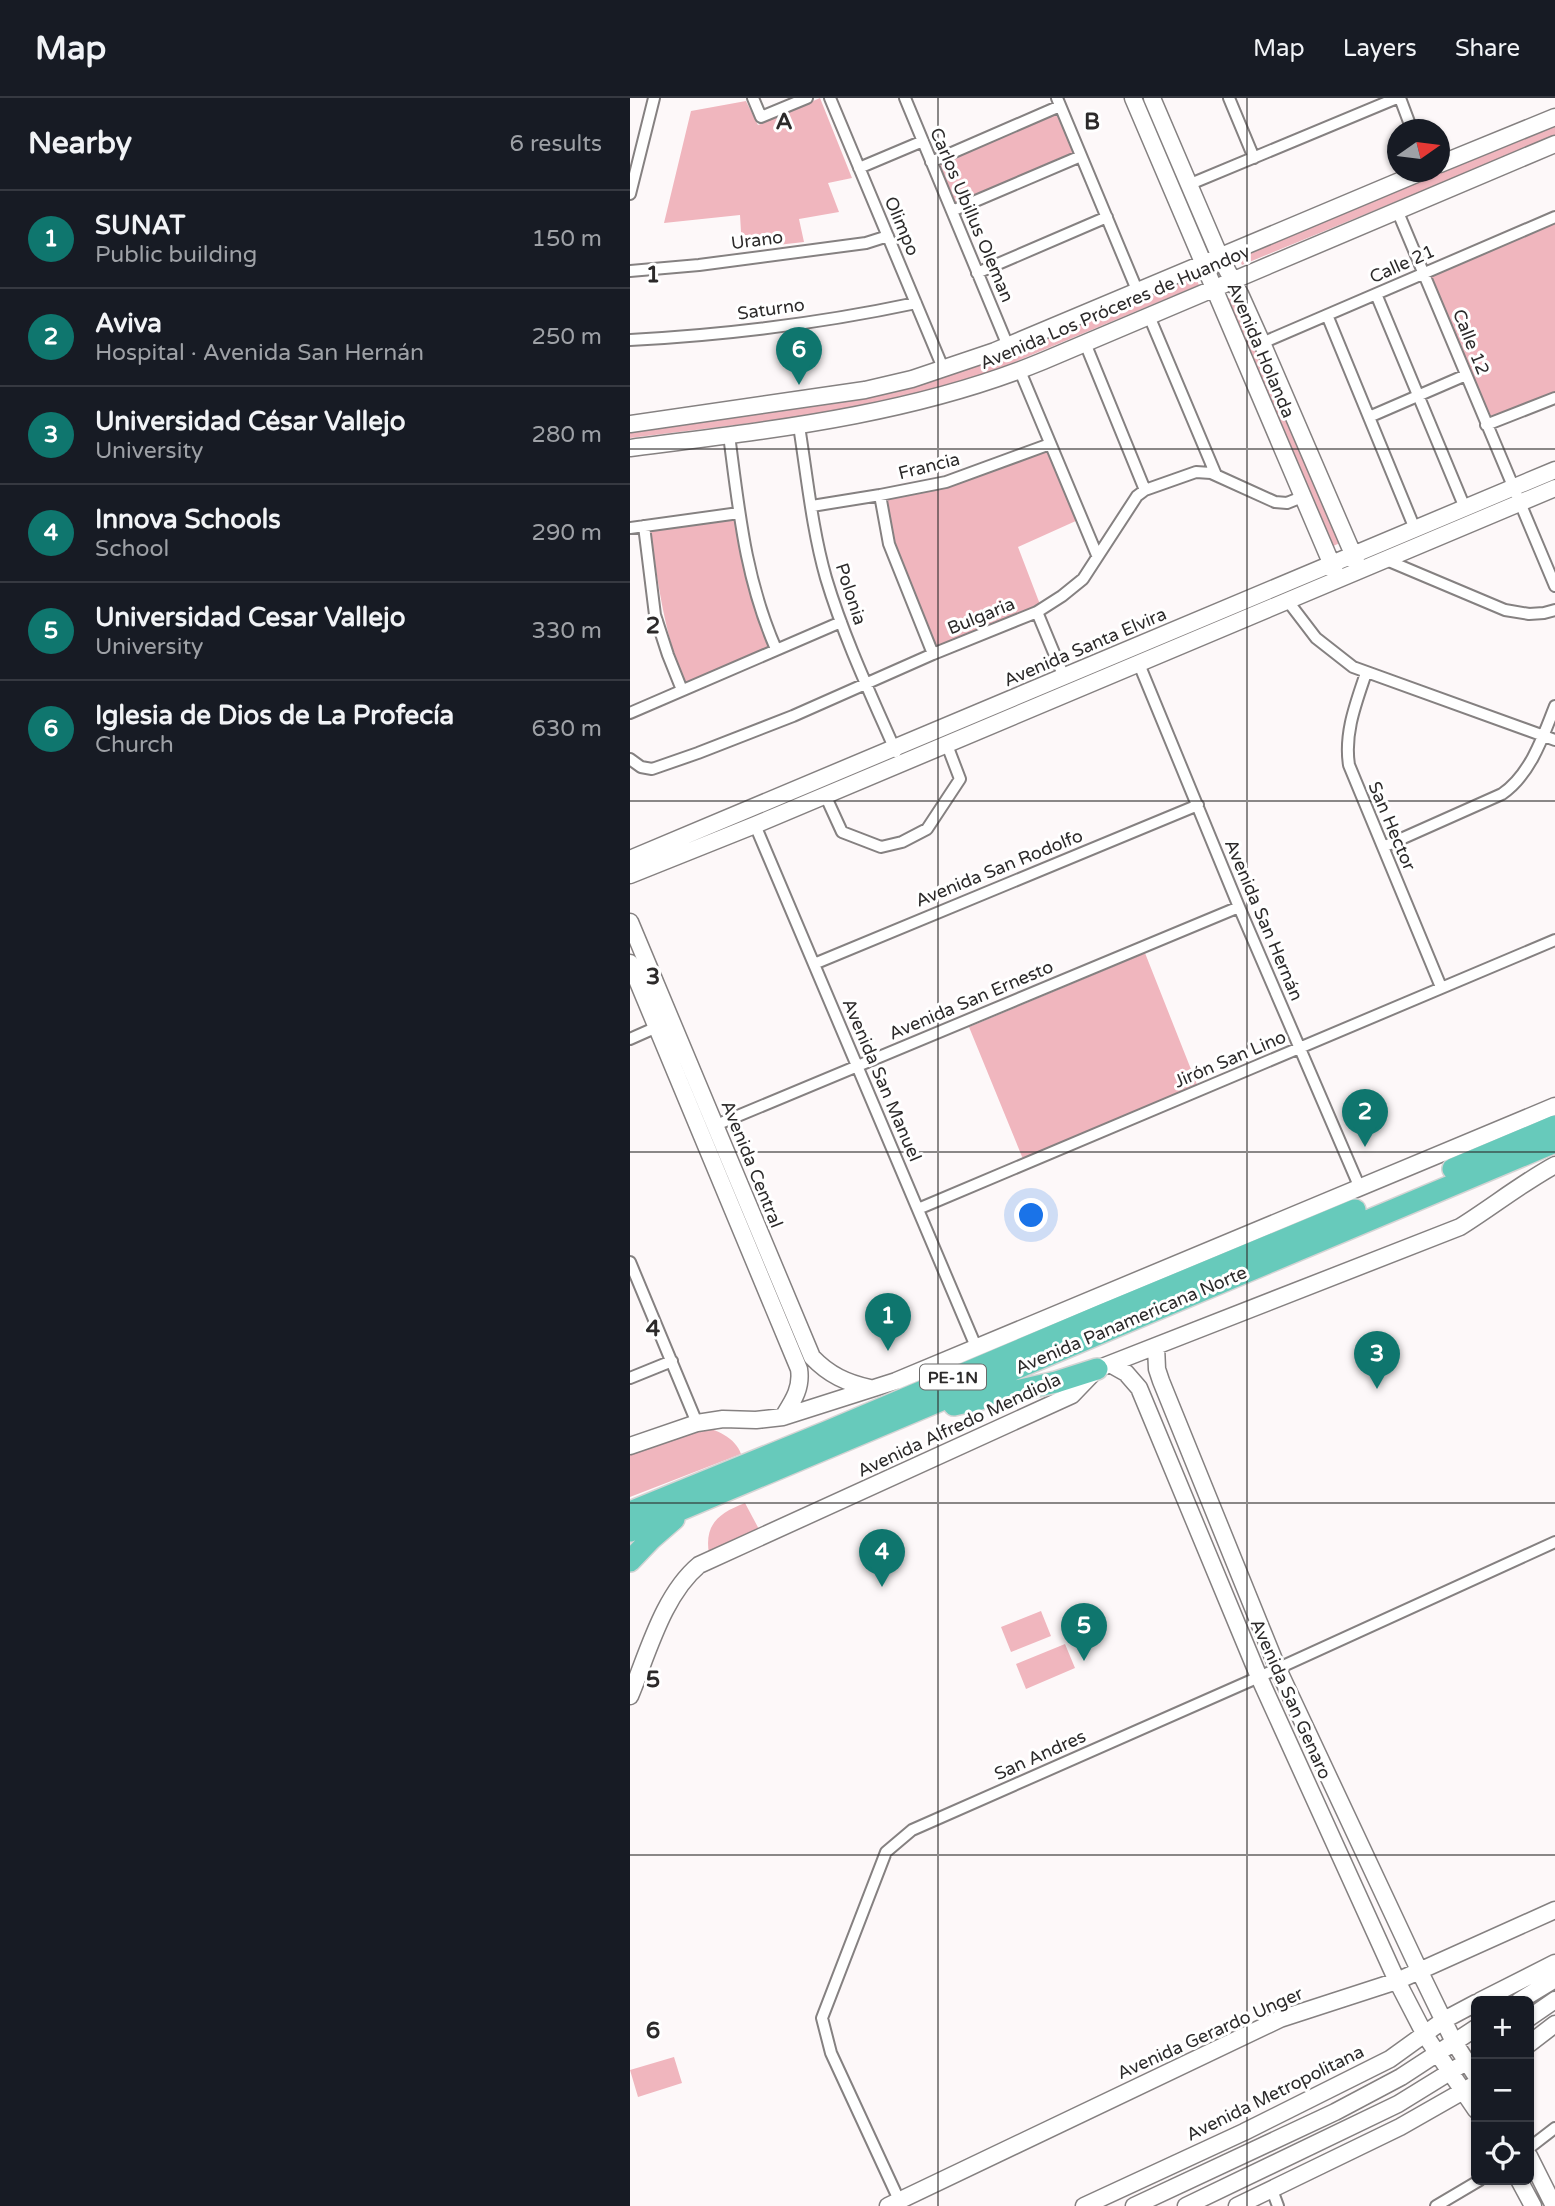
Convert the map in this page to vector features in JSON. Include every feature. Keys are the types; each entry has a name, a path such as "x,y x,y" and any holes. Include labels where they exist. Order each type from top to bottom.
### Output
{"highway":[{"name":"Avenida Panamericana Norte","path":"630,1516 1555,1126"},
{"name":"Avenida Panamericana Norte","path":"630,1516 687,1507 1555,1142"},
{"path":"914,1412 1000,1396 1104,1366"},
{"path":"630,1561 650,1539 687,1507"}],"main road":[{"name":"Avenida Holanda","path":"1133,98 1338,579"},
{"name":"Avenida Holanda","path":"1152,98 1188,186 1262,343 1360,569"},
{"path":"1450,160 1555,117"},
{"name":"Avenida Los Próceres de Huandoy","path":"630,448 799,426 867,413 954,392 1020,371 1555,144"},
{"name":"Avenida Los Próceres de Huandoy","path":"630,424 865,390 912,379 1008,346 1397,182"},
{"name":"Avenida Santa Elvira","path":"630,859 1555,470"},
{"name":"Avenida Santa Elvira","path":"630,875 901,764 1555,488"},
{"path":"1106,659 1113,675"},
{"name":"Avenida Central","path":"630,922 716,1125 778,1296 801,1379 796,1396 783,1417"},
{"name":"Avenida Central","path":"630,963 778,1296 812,1357 820,1366 844,1381 870,1388"},
{"path":"630,1446 697,1423 723,1419 783,1417 896,1381 1555,1106"},
{"name":"Avenida Alfredo Mendiola","path":"630,1696 668,1604 689,1573 699,1565 1072,1395 1104,1366 1460,1227 1555,1165"},
{"name":"Avenida San Genaro","path":"1156,1346 1157,1369 1161,1381 1278,1667 1454,2042 1471,2057"},
{"name":"Avenida San Genaro","path":"1104,1366 1126,1373 1139,1388 1259,1677 1397,1981 1437,2054 1449,2071 1470,2087"},
{"path":"1199,1533 1219,1525"},
{"name":"Avenida Gerardo Unger","path":"893,2203 1280,2019 1420,1972 1555,1910"},
{"name":"Avenida Metropolitana","path":"1490,1996 1555,1963"},
{"path":"1527,1996 1555,1979"},
{"path":"1534,2015 1555,2000"},
{"name":"Avenida Metropolitana","path":"1084,2206 1244,2132 1390,2059 1444,2020 1471,2006"},
{"path":"1534,2040 1555,2024"},
{"path":"1134,2206 1335,2112 1401,2077 1471,2031"},
{"path":"1192,2204 1398,2104 1471,2059"},
{"path":"1237,2206 1429,2112 1470,2087"},
{"path":"1311,2147 1354,2150"},
{"path":"1534,2166 1554,2206"},
{"path":"1522,2185 1533,2206"}],"street":[{"path":"630,194 654,98"},
{"path":"753,98 761,117 807,98"},
{"name":"Olimpo","path":"830,98 943,369"},
{"name":"Carlos Ubillus Oleman","path":"905,98 1008,346"},
{"path":"1229,98 1254,158"},
{"path":"1188,186 1398,98 1407,119"},
{"path":"931,162 1058,102 1137,290"},
{"path":"859,168 923,142"},
{"path":"952,211 1081,156"},
{"name":"Calle 12","path":"1397,210 1555,586"},
{"path":"978,273 1107,217"},
{"name":"Calle 21","path":"1262,343 1555,217"},
{"name":"Urano","path":"630,271 699,265 866,243 888,236"},
{"path":"1376,294 1465,508"},
{"name":"Saturno","path":"630,340 692,337 785,326 916,303"},
{"path":"1327,315 1415,529"},
{"path":"1149,316 1216,475"},
{"path":"1084,343 1145,490 1196,472 1216,475 1275,502 1287,503 1302,497"},
{"path":"1020,371 1097,555"},
{"path":"1369,417 1466,375"},
{"path":"1486,425 1555,398"},
{"name":"Polonia","path":"799,426 816,534 826,578 866,685 901,764"},
{"path":"729,435 744,548 755,597 776,649"},
{"name":"Francia","path":"812,506 946,482 1050,444"},
{"name":"Bulgaria","path":"630,759 652,769 793,716 933,654 1037,612 1083,579 1137,496 1145,490"},
{"path":"880,495 889,544 933,654"},
{"path":"630,528 739,513"},
{"path":"644,526 655,615 682,690"},
{"path":"1543,557 1555,552"},
{"path":"1384,559 1505,610 1529,614 1555,610"},
{"path":"1287,600 1316,638 1353,667 1555,740"},
{"path":"1037,612 1064,677"},
{"path":"630,713 841,622"},
{"name":"Avenida San Hernán","path":"1139,664 1239,907 1360,1188"},
{"name":"San Hector","path":"1366,673 1349,727 1347,752 1353,777 1441,987"},
{"path":"1383,847 1502,794 1513,786 1544,735 1555,706"},
{"path":"825,795 842,832 881,847 902,842 927,829 960,779 947,744"},
{"name":"Avenida San Rodolfo","path":"814,964 1198,805"},
{"name":"Avenida San Manuel","path":"755,825 977,1349"},
{"name":"Avenida San Ernesto","path":"716,1125 1239,907"},
{"name":"Jirón San Lino","path":"918,1209 1555,940"},
{"path":"630,1038 657,1027"},
{"path":"630,1262 697,1423"},
{"path":"630,1378 672,1361"},
{"name":"San Andres","path":"893,2203 831,2053 822,2018 886,1852 912,1830 1259,1677 1555,1542"},
{"path":"1534,2144 1555,2128"},
{"path":"1443,2205 1473,2185"},
{"path":"1272,2190 1278,2206"}],"shaded area":[{"path":"820,98 852,178 828,183 839,212 799,219 804,242 742,249 740,215 664,223 691,111 746,101 758,125"},
{"path":"1058,112 1077,155 956,206 938,163"},
{"path":"1555,119 1555,136 1450,179 1450,167"},
{"path":"1407,182 1443,182 1242,265 1237,254"},
{"path":"1555,221 1555,395 1491,421 1427,275"},
{"path":"1193,272 1199,285 967,382 850,411 630,438 630,427 873,394"},
{"path":"1238,294 1342,542 1329,548 1225,299"},
{"path":"1049,447 1078,520 1018,547 1041,607 935,648 893,540 887,498 950,486"},
{"path":"736,517 771,648 685,683 667,627 650,529"},
{"path":"1145,953 1198,1087 1023,1159 969,1027"},
{"path":"700,1427 724,1435 735,1443 741,1454 630,1497 630,1451"},
{"path":"745,1503 761,1533 709,1554 709,1535 715,1521"},
{"path":"1041,1611 1051,1636 1011,1652 1001,1627"},
{"path":"1065,1644 1075,1668 1026,1689 1016,1664"},
{"path":"674,2057 682,2083 638,2097 630,2070"}],"place":[{"name":"Iglesia de Dios de La Profecía","path":"799,385"},
{"name":"Aviva","path":"1365,1147"},
{"name":"SUNAT","path":"888,1351"},
{"name":"Universidad César Vallejo","path":"1377,1389"},
{"name":"Innova Schools","path":"882,1587"},
{"name":"Universidad Cesar Vallejo","path":"1084,1661"}]}
